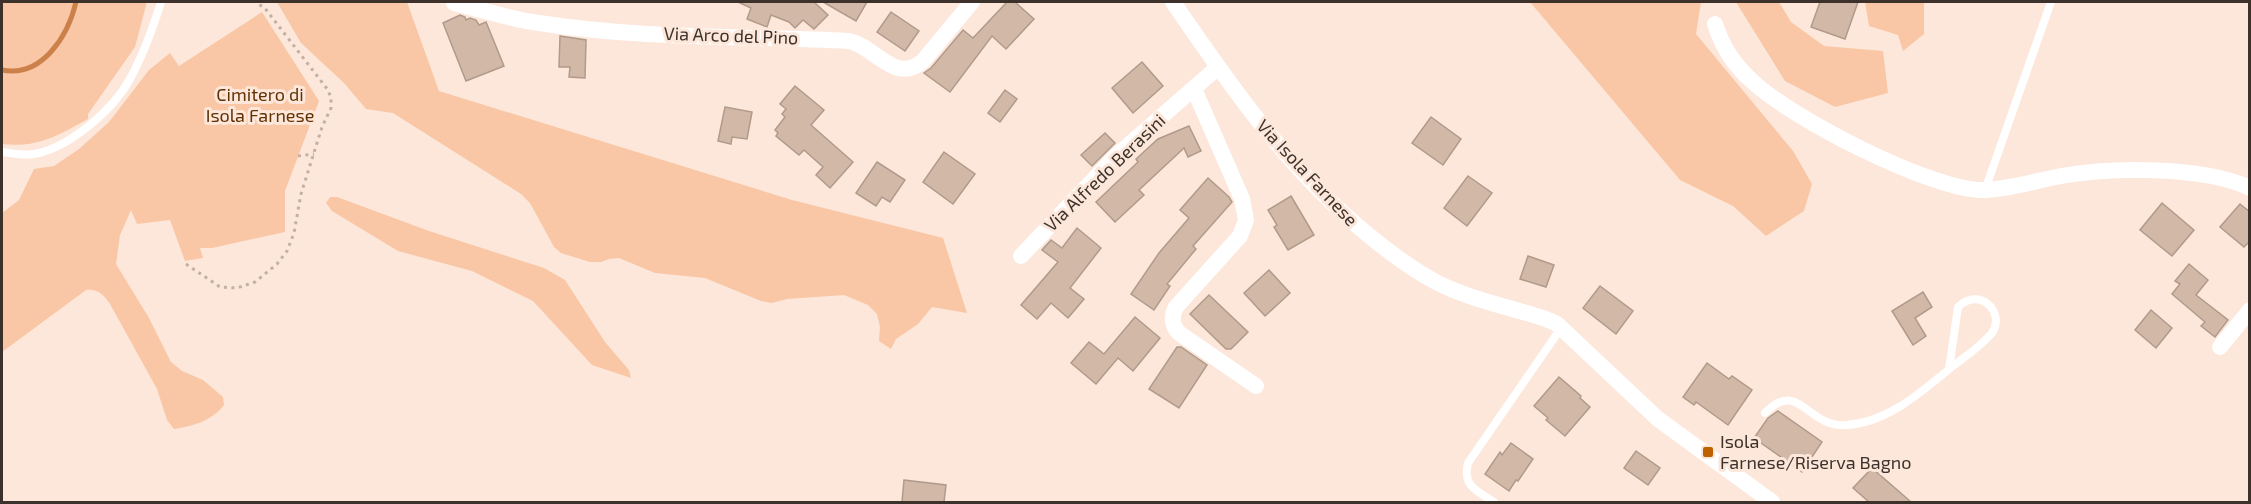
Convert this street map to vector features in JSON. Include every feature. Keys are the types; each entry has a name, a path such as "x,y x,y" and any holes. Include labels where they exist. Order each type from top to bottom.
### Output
{"street":[{"name":"Via Arco del Pino","path":"454,3 513,18 564,26 712,37 849,41 869,49 896,68 904,70 922,61 972,2"},
{"name":"Via Isola Farnese","path":"1178,3 1217,68 1253,116 1308,179 1348,218 1392,254 1425,276 1454,291 1543,318 1561,328 1653,414 1772,502"},
{"path":"1715,24 1725,48 1735,63 1750,80 1777,101 1836,135 1913,172 1953,186 1985,190 2080,174 2121,171 2216,176 2250,188"},
{"name":"Via Alfredo Berasini","path":"1022,256 1114,157 1217,68"},
{"path":"1194,88 1242,199 1246,220 1240,236 1176,307 1173,316 1174,325 1179,333 1256,386"},
{"path":"2220,347 2250,310"}],"lane":[{"path":"2,152 32,155 51,150 81,133 105,110 129,81 161,2"},
{"path":"1985,190 2051,2"},
{"path":"1766,413 1777,402 1788,399 1829,424 1855,424 1899,407 1927,389 1986,340 1996,327 1993,310 1980,299 1968,299 1958,307 1949,369"},
{"path":"1494,502 1468,482 1466,472 1468,463 1561,328"}],"path":[{"path":"186,264 220,287 237,288 255,282 277,264 287,251 294,233 301,194 331,108 331,98 310,64 264,7 257,4"},
{"path":"298,156 314,154"}],"green space":[{"path":"2,2 147,2 135,47 88,114 88,119 57,135 37,142 2,144"},
{"path":"277,2 407,2 439,91 792,200 943,238 967,313 932,307 918,324 896,339 891,349 879,341 880,327 877,314 868,305 844,295 787,299 772,303 761,301 705,278 655,273 619,258 590,262 561,253 554,247 530,203 521,194 393,113 366,109 344,83 301,43"},
{"path":"1530,2 1701,2 1696,34 1793,151 1812,184 1804,211 1766,236 1733,206 1680,180"},
{"path":"1736,2 1779,2 1791,22 1824,46 1883,51 1888,93 1835,107 1785,81"},
{"path":"1865,2 1924,2 1924,34 1903,51 1898,35 1869,26"},
{"name":"Cimitero di Isola Farnese","path":"262,12 319,101 285,191 285,232 212,248 200,248 203,258 185,261 170,220 137,224 131,210 120,235 116,264 149,318 171,362 182,371 203,380 223,397 224,405 202,422 174,429 167,420 157,389 110,304 94,290 86,290 2,352 2,213 19,200 34,169 54,166 79,149 109,122 149,70 170,53 179,66"},
{"path":"330,197 337,197 429,231 544,268 565,280 605,342 629,370 631,378 592,365 533,301 472,271 398,251 332,211 326,203"}],"building":[{"path":"738,2 814,2 828,15 814,29 803,20 795,28 789,22 771,15 767,27 747,19 751,8"},
{"path":"823,2 867,2 856,21"},
{"path":"1007,2 1015,2 1034,19 1006,49 992,36 950,92 924,73 931,68 963,30 973,38"},
{"path":"1820,2 1858,2 1845,39 1811,27"},
{"path":"891,12 919,31 905,51 877,32"},
{"path":"460,15 466,20 470,18 476,20 479,25 486,22 504,66 466,81 443,23"},
{"path":"560,36 586,40 585,78 569,77 570,67 559,67"},
{"path":"1142,62 1163,86 1133,113 1112,88"},
{"path":"795,86 824,110 811,125 853,162 830,188 816,175 823,167 804,150 799,155 776,136 778,133 775,130 785,117 782,114 786,109 780,104"},
{"path":"1005,90 1017,99 1000,122 988,113"},
{"path":"725,107 752,112 747,139 732,137 731,144 718,141"},
{"path":"1431,117 1461,139 1443,165 1412,143"},
{"path":"1189,126 1201,151 1188,157 1184,148 1139,190 1144,195 1115,222 1096,202 1138,162 1136,159 1158,139"},
{"path":"1105,133 1115,143 1092,166 1081,155"},
{"path":"944,152 975,174 953,204 923,182"},
{"path":"877,162 905,180 890,202 882,197 876,206 856,193"},
{"path":"1468,176 1492,193 1467,226 1444,208"},
{"path":"1208,178 1232,202 1193,246 1196,249 1167,284 1170,286 1154,310 1131,294 1159,253 1189,218 1180,210"},
{"path":"1291,196 1314,235 1288,250 1274,227 1277,225 1268,210"},
{"path":"2162,203 2194,230 2172,256 2140,230"},
{"path":"2240,204 2250,212 2250,241 2244,247 2220,227"},
{"path":"1077,228 1101,248 1070,288 1084,299 1068,318 1051,303 1037,319 1021,305 1058,262 1042,250 1051,240 1062,248"},
{"path":"1528,256 1554,265 1546,287 1520,279"},
{"path":"2189,264 2208,280 2196,295 2228,320 2215,337 2201,326 2205,322 2172,294 2180,284 2175,281"},
{"path":"1269,270 1290,293 1265,316 1244,293"},
{"path":"1600,286 1633,311 1616,334 1583,308"},
{"path":"1923,292 1932,307 1915,318 1926,336 1913,345 1892,311"},
{"path":"1209,295 1248,332 1231,349 1226,349 1190,314"},
{"path":"2151,310 2172,328 2156,348 2135,330"},
{"path":"1135,317 1160,338 1133,371 1118,358 1096,384 1071,363 1089,342 1104,354"},
{"path":"1177,347 1181,347 1207,365 1179,408 1149,389"},
{"path":"1707,363 1729,379 1732,376 1752,390 1728,425 1696,402 1694,405 1683,397"},
{"path":"1559,377 1590,407 1565,436 1534,406"},
{"path":"1778,411 1822,442 1802,472 1754,438 1768,418"},
{"path":"1511,443 1533,459 1509,491 1485,474 1500,452 1502,455"},
{"path":"1636,451 1660,468 1648,485 1624,468"},
{"path":"1872,468 1911,502 1869,502 1853,488"},
{"path":"904,480 946,485 944,502 902,502"}],"waterway":[{"path":"2,70 16,71 29,68 51,52 67,28 76,2"}],"place":[{"name":"Isola Farnese/Riserva Bagno","path":"1708,452"}]}
